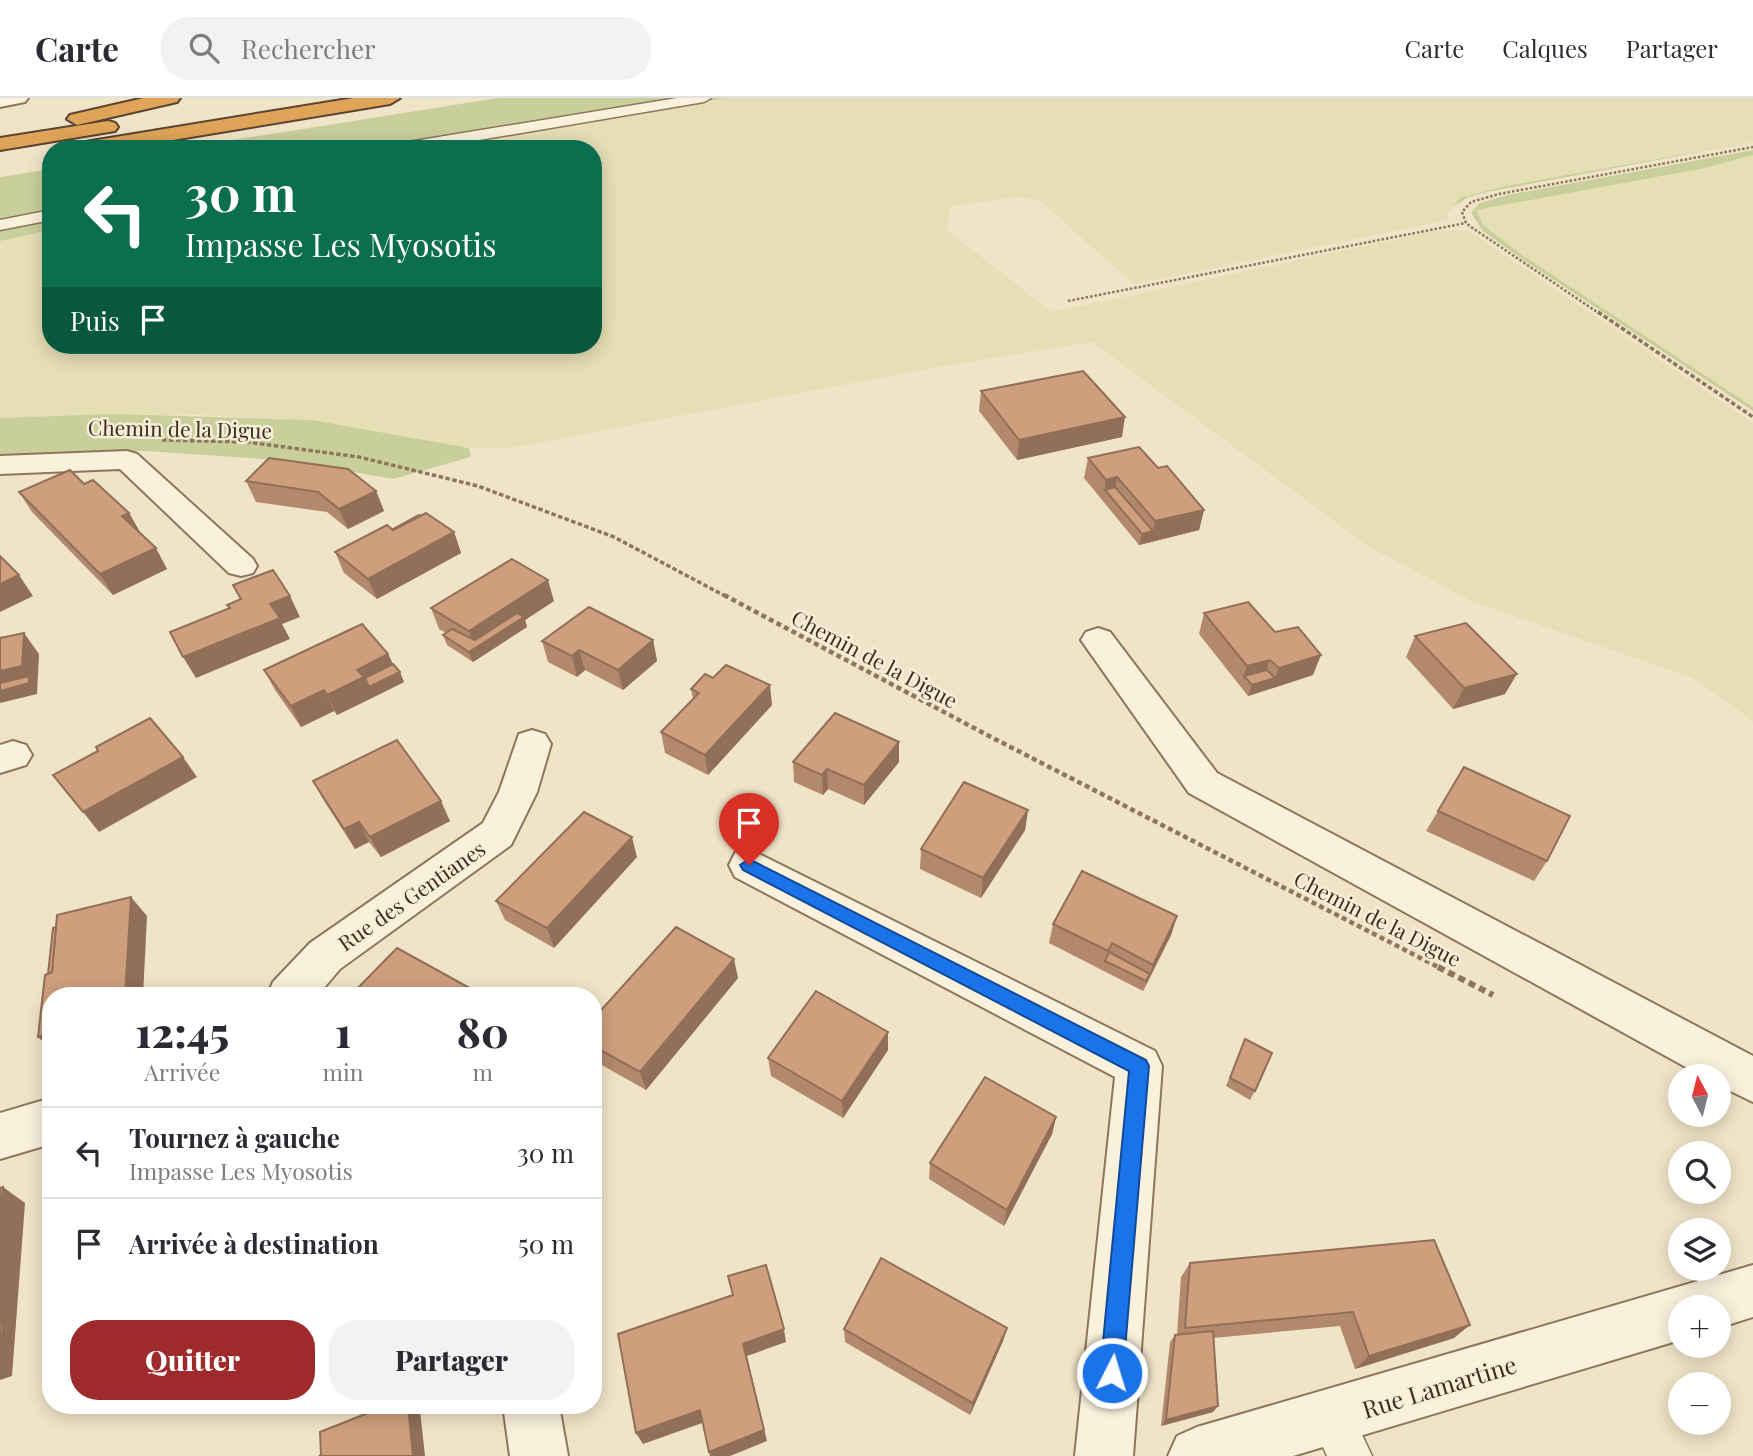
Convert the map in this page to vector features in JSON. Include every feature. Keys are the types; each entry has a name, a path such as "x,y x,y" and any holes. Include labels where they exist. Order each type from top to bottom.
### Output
{"highway":[{"path":"0,135 170,98"},
{"path":"0,144 303,98"},
{"path":"134,140 390,98"},
{"path":"0,162 42,155"}],"street":[{"path":"0,101 18,98"},
{"path":"0,466 127,460 241,566"},
{"path":"1098,640 1203,783 1753,1080"},
{"name":"Rue des Gentianes","path":"297,987 325,956 497,834 518,792 532,744"},
{"path":"749,865 1139,1066 1104,1456"},
{"path":"0,1136 42,1124"},
{"path":"1731,1298 1753,1291"},
{"name":"Rue Lamartine","path":"1196,1456 1341,1437 1668,1317"},
{"path":"532,1414 539,1456"}],"lane":[{"path":"450,140 704,98"},
{"path":"0,225 42,217"}],"path":[{"path":"1753,147 1482,198 1465,206 1462,212 1466,223 1753,416"},
{"path":"1068,301 1466,223"},
{"name":"Chemin de la Digue","path":"151,440 247,442 359,457 478,486 614,537 989,736 1495,996"}],"shaded area":[{"path":"726,98 1753,98 1753,142 1506,186 1460,198 1448,212 1448,220 1134,284 1040,201 1020,197 950,206 947,230 1052,312 1435,231 1463,230 1475,235 1753,423 1753,721 1693,678 1473,602 1368,546 1092,342 927,369 510,448 469,448 312,420 196,415 0,418 0,241 42,232 42,354 602,354 602,140 475,140"},
{"path":"1753,155 1753,407 1522,255 1483,225 1476,209 1705,168"}],"green space":[{"path":"498,98 726,98 475,140 233,140"},
{"path":"1753,142 1487,192 1468,197 1453,207 1460,198 1506,186"},
{"path":"1753,150 1753,155 1705,168 1476,210 1483,225 1522,255 1753,407 1753,411 1519,257 1483,231 1471,213 1480,203 1507,195"},
{"path":"42,170 42,232 0,241 0,177"},
{"path":"112,414 312,420 469,448 471,457 393,479 292,461 145,451 0,455 0,418"}],"building":[{"path":"1083,371 1125,417 1019,440 981,391"},
{"path":"1139,447 1158,468 1167,466 1204,510 1155,521 1117,477 1106,480 1088,458"},
{"path":"269,458 348,469 376,491 339,509 318,492 246,481"},
{"path":"70,470 84,484 93,480 129,513 122,516 156,548 100,574 19,492"},
{"path":"1115,487 1153,531 1142,534 1105,490"},
{"path":"426,513 454,532 368,579 335,552 387,525 393,530"},
{"path":"420,516 393,530 393,529"},
{"path":"0,556 19,575 0,584"},
{"path":"512,559 548,580 469,631 431,608"},
{"path":"273,570 290,596 270,604 280,618 183,657 170,632 230,608 227,605 241,599 233,585"},
{"path":"1248,602 1275,632 1298,627 1321,655 1279,668 1270,660 1247,666 1204,613"},
{"path":"589,607 653,640 618,670 579,650 572,656 542,641"},
{"path":"517,613 524,617 469,652 443,635 452,629 475,640"},
{"path":"1466,623 1517,674 1464,688 1415,636"},
{"path":"362,624 388,654 357,670 364,677 327,695 324,690 291,706 264,670"},
{"path":"24,633 22,666 0,671 0,638"},
{"path":"393,664 400,672 369,687 365,678"},
{"path":"726,665 770,685 705,755 661,732 699,693 691,689 705,674 713,678"},
{"path":"1267,670 1275,678 1252,685 1244,676"},
{"path":"29,676 29,683 0,691 0,683"},
{"path":"835,713 899,742 864,785 827,769 822,775 793,762"},
{"path":"150,718 183,757 83,812 53,775 98,751 96,747"},
{"path":"397,740 441,801 370,837 359,822 344,829 313,781"},
{"path":"1464,767 1570,816 1547,861 1438,811"},
{"path":"964,782 1028,810 983,878 921,849"},
{"path":"584,812 632,837 547,928 496,901"},
{"path":"1082,871 1177,916 1153,965 1112,943 1108,951 1053,924"},
{"path":"131,897 126,987 44,987 45,975 52,972 57,915"},
{"path":"56,927 52,972 48,974 53,928"},
{"path":"676,927 734,959 640,1072 602,1051 602,1009"},
{"path":"397,948 468,987 359,987"},
{"path":"1109,952 1150,974 1146,981 1105,961"},
{"path":"816,991 888,1032 842,1101 768,1058"},
{"path":"42,1002 42,1036 38,1037"},
{"path":"1245,1039 1272,1053 1255,1091 1230,1078"},
{"path":"985,1077 1056,1117 1007,1210 930,1163"},
{"path":"3,1187 0,1219 0,1188"},
{"path":"1434,1240 1470,1325 1369,1356 1353,1312 1185,1328 1190,1263"},
{"path":"881,1258 1007,1328 973,1403 844,1329"},
{"path":"766,1265 784,1329 743,1344 764,1430 709,1452 700,1410 636,1433 618,1334 733,1295 728,1276"},
{"path":"3,1323 0,1363 0,1325"},
{"path":"1213,1331 1218,1406 1166,1420 1175,1335"},
{"path":"365,1414 409,1414 413,1456 319,1456 320,1432"}],"route":[{"path":"749,865 1139,1066 1112,1373"}]}
